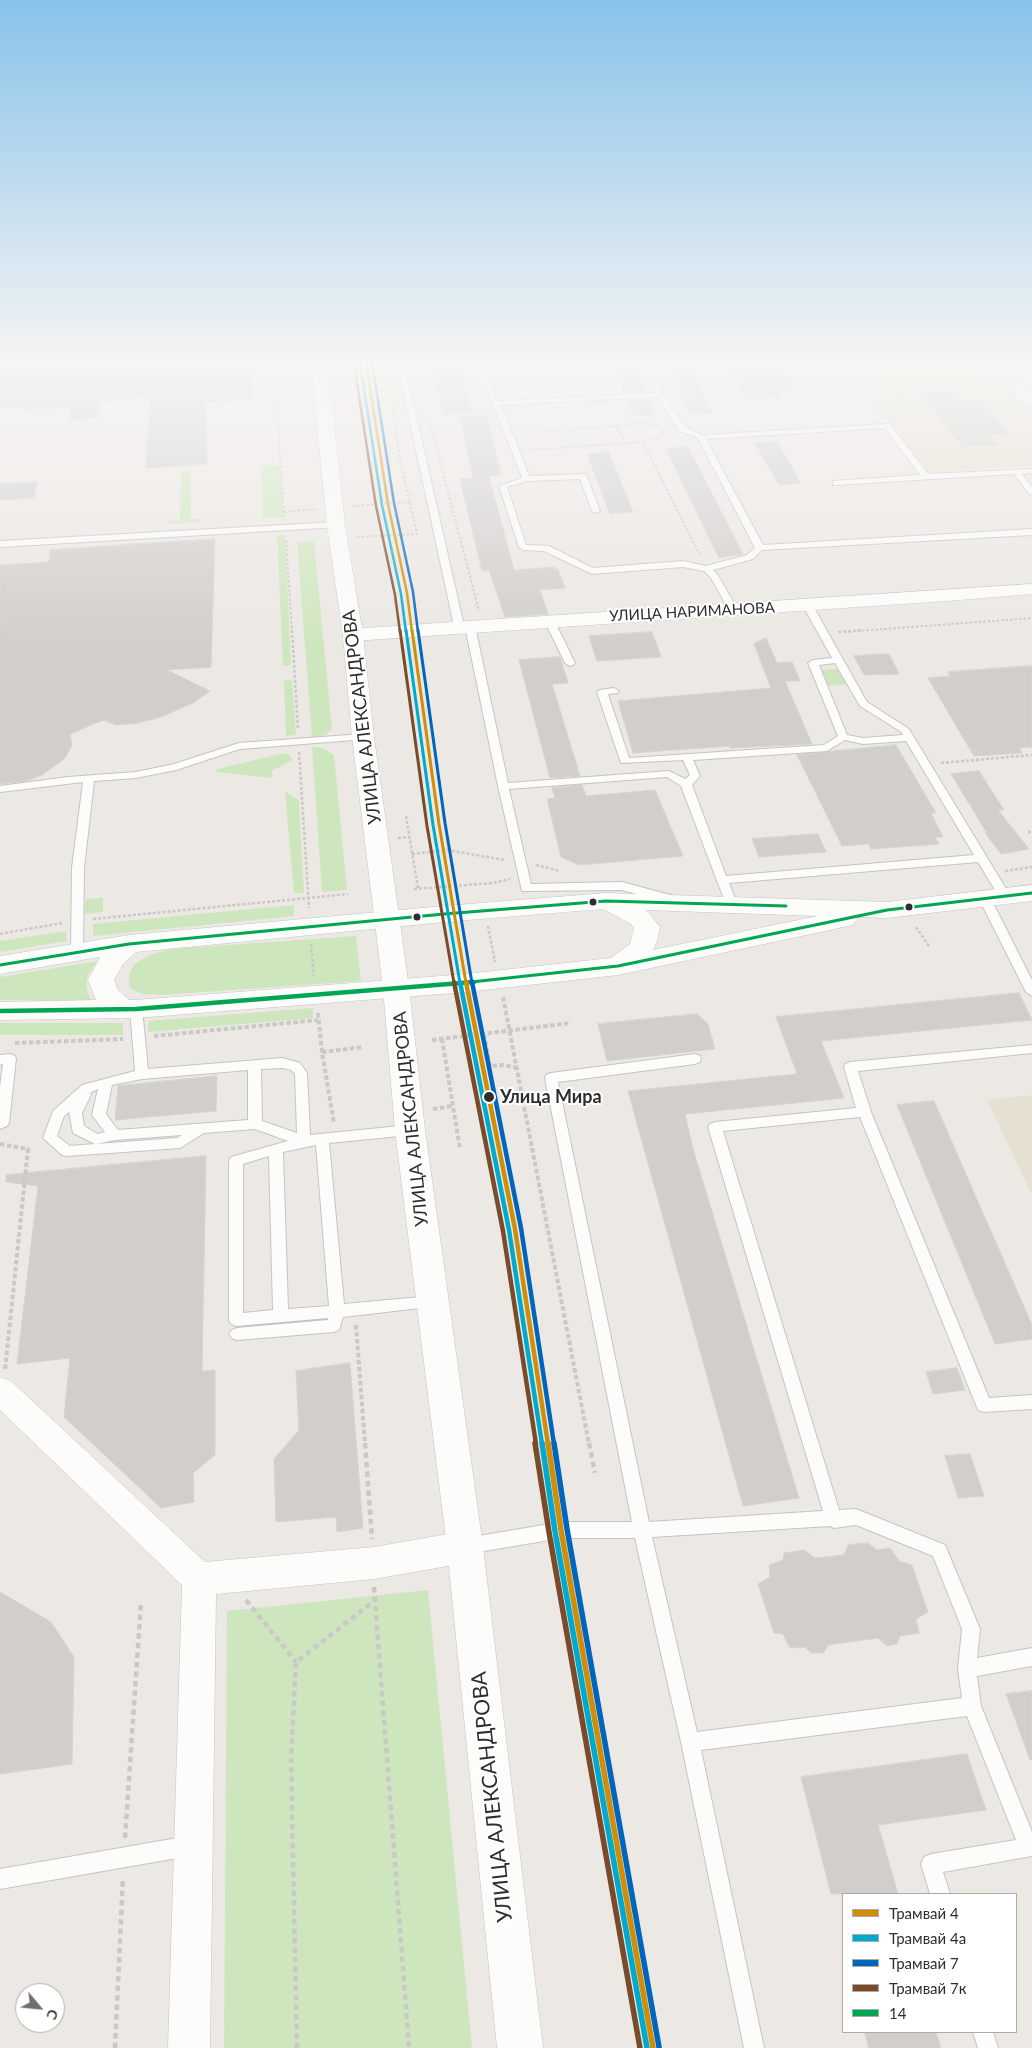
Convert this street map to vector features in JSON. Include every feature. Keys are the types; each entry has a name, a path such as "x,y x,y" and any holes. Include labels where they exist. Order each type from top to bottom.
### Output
{"main road":[{"name":"УЛИЦА АЛЕКСАНДРОВА","path":"329,458 336,525 353,635 363,737 396,988 410,1130 465,1547 520,2048"},
{"path":"0,1011 129,1009 466,983 618,966 887,910 1032,893"},
{"path":"614,894 647,927 645,944 633,956 618,966"},
{"path":"0,965 129,944 387,920 614,894 687,903 887,910"},
{"path":"129,944 112,959 101,980 106,994 129,1009"}],"street":[{"name":"УЛИЦА НАРИМАНОВА","path":"353,635 471,625 808,606 1032,590"},
{"path":"1,1391 199,1579 189,2048"},
{"path":"199,1579 374,1563 465,1547"}],"lane":[{"path":"426,458 471,625 503,786 526,888 614,894"},
{"path":"518,458 526,479"},
{"path":"712,458 760,548"},
{"path":"911,458 926,477"},
{"path":"836,483 1032,471"},
{"path":"1016,472 1032,492"},
{"path":"596,510 583,476 526,479 503,486 523,547 546,548 592,570 683,564 707,569 726,562 750,557 760,548 1032,532"},
{"path":"0,544 336,525"},
{"path":"707,569 715,577 733,610"},
{"path":"808,606 864,704 904,729 990,873 995,898 1032,992"},
{"path":"549,620 570,662"},
{"path":"840,660 813,663 843,737"},
{"path":"614,691 602,692 625,761 828,748 843,737 863,741 909,738"},
{"path":"0,789 88,778 136,775 176,766 239,746 363,737"},
{"path":"686,784 695,776 687,757"},
{"path":"503,786 669,774 686,784 732,904"},
{"path":"77,952 78,868 88,778"},
{"path":"722,880 981,858"},
{"path":"129,1009 138,1037 142,1074"},
{"path":"1032,1049 850,1067 864,1112 984,1405 1032,1402"},
{"path":"0,1060 10,1059 2,1123 0,1124"},
{"path":"694,1059 551,1078 642,1530 690,1742 754,2048"},
{"path":"199,1130 180,1142 67,1151 50,1138 58,1114 88,1088 106,1082 142,1074 282,1063 295,1066 300,1073 304,1141"},
{"path":"254,1065 255,1124"},
{"path":"106,1082 99,1115 115,1135"},
{"path":"88,1088 75,1113 78,1129 95,1139 115,1135 199,1130 255,1124 304,1141"},
{"path":"834,1520 715,1127 864,1112"},
{"path":"410,1130 304,1141 236,1161 236,1320 432,1302"},
{"path":"237,1334 334,1326 337,1311 322,1139"},
{"path":"276,1150 281,1316"},
{"path":"465,1547 561,1530 642,1530 834,1520 856,1517 939,1551 971,1628 967,1669 972,1706 1031,1848 931,1864 940,1893"},
{"path":"967,1669 1032,1657"},
{"path":"690,1742 972,1706"},
{"path":"0,1879 192,1846"},
{"path":"982,2033 988,2048"}],"path":[{"path":"280,458 309,911"},
{"path":"400,458 417,534"},
{"path":"437,458 471,625"},
{"path":"651,458 707,569"},
{"path":"824,633 1032,618"},
{"path":"926,765 1032,754"},
{"path":"406,816 416,888 493,883 560,870 520,862 488,859 446,850 412,854"},
{"path":"990,873 1032,867"},
{"path":"0,934 78,920 348,894"},
{"path":"487,921 497,969"},
{"path":"916,927 929,946"},
{"path":"311,938 315,986"},
{"path":"502,990 596,1473"},
{"path":"317,1008 322,1052 337,1137"},
{"path":"8,1044 138,1037 318,1020"},
{"path":"432,1040 570,1024"},
{"path":"484,1034 490,1066 503,1065 518,1068"},
{"path":"442,1039 460,1149"},
{"path":"322,1052 363,1048"},
{"path":"0,1144 28,1150 1,1391"},
{"path":"355,1309 374,1563 374,1601 409,2048"},
{"path":"239,1592 296,1662 291,1761 297,2048"},
{"path":"296,1662 374,1601"},
{"path":"115,2048 124,1857 141,1602"}],"shaded area":[{"path":"917,458 1032,458 1032,466 928,472"},
{"path":"1032,1095 1032,1195 987,1100"}],"green space":[{"path":"280,466 283,517 263,518 261,467"},
{"path":"181,471 191,471 191,519 199,519 199,522 168,524 168,521 180,520"},
{"path":"277,535 285,535 291,665 283,666"},
{"path":"314,541 332,729 325,735 312,737 297,542"},
{"path":"838,669 846,684 831,686 826,684 820,672"},
{"path":"292,680 296,735 286,736 284,681"},
{"path":"312,747 323,748 334,755 347,890 322,892"},
{"path":"280,754 288,754 293,760 271,771 273,776 270,778 214,770"},
{"path":"285,792 299,800 304,893 294,893"},
{"path":"103,898 103,912 84,914 86,899"},
{"path":"294,905 294,916 93,936 93,924"},
{"path":"66,931 67,941 0,952 0,941"},
{"path":"356,936 361,981 161,995 141,994 131,989 129,980 130,972 140,961 171,949"},
{"path":"99,961 88,975 87,980 87,990 92,1001 0,1000 0,977"},
{"path":"313,1008 313,1018 148,1032 149,1021"},
{"path":"0,1023 123,1023 123,1035 0,1035"},
{"path":"428,1590 472,2048 224,2048 227,1611"}],"building":[{"path":"147,458 207,458 207,464 146,468"},
{"path":"469,458 497,458 501,475 489,476 514,570 554,567 554,569 558,569 565,588 540,590 548,614 505,617 489,570 482,571 460,479 473,478"},
{"path":"588,458 611,458 633,512 610,514"},
{"path":"670,458 693,458 743,554 719,558"},
{"path":"763,458 786,458 801,483 779,485"},
{"path":"37,482 34,498 0,500 0,484"},
{"path":"215,539 211,667 167,670 210,691 193,703 161,717 137,723 116,725 103,720 70,734 72,746 64,759 42,775 27,781 0,784 0,565 49,562 50,550"},
{"path":"652,632 661,657 597,661 589,636"},
{"path":"766,638 777,663 792,662 800,681 785,681 812,744 730,748 729,746 633,753 618,701 771,688 754,644"},
{"path":"889,654 899,674 864,675 854,656"},
{"path":"560,657 568,683 552,684 580,776 550,778 519,660"},
{"path":"1032,666 1032,747 1019,748 1022,753 974,756 928,678 950,676 948,672"},
{"path":"896,745 936,813 931,813 943,837 935,837 939,844 871,849 869,844 842,846 797,755"},
{"path":"979,771 1004,810 998,810 1029,849 1001,854 985,833 987,833 951,774"},
{"path":"582,785 586,796 655,790 683,856 579,865 561,857 547,799 555,798 552,788"},
{"path":"818,834 826,852 759,857 752,839"},
{"path":"1019,993 1032,1020 821,1041 844,1098 685,1114 693,1149 799,1498 743,1506 628,1091 797,1074 776,1017"},
{"path":"697,1014 708,1024 715,1049 607,1061 598,1024"},
{"path":"217,1076 216,1111 115,1120 118,1086"},
{"path":"934,1101 1032,1325 1032,1339 995,1344 897,1105"},
{"path":"206,1156 202,1371 215,1370 215,1455 193,1473 194,1502 161,1508 64,1417 70,1358 17,1364 38,1186 6,1182 6,1175"},
{"path":"350,1363 363,1528 337,1532 336,1517 276,1522 274,1459 299,1430 296,1371"},
{"path":"957,1368 965,1390 933,1394 926,1372"},
{"path":"970,1454 984,1496 958,1498 945,1456"},
{"path":"868,1543 877,1550 890,1548 899,1561 912,1565 928,1612 916,1619 919,1633 900,1636 897,1644 887,1646 878,1638 828,1645 823,1653 811,1653 805,1647 790,1648 783,1634 774,1633 758,1584 770,1577 769,1565 783,1560 784,1553 804,1550 815,1558 844,1555 848,1545"},
{"path":"0,1592 51,1622 74,1657 72,1764 0,1774"},
{"path":"1032,1691 1032,1760 1030,1760 1006,1694"},
{"path":"967,1754 986,1810 878,1825 898,1893 831,1894 801,1777"},
{"path":"865,2033 936,2033 941,2048 869,2048"}],"tram line":[{"name":"7к","path":"368,458 376,506 395,595 427,826 454,985 503,1231 549,1532 640,2048"},
{"name":"4а","path":"375,458 382,505 401,594 433,825 460,984 509,1230 555,1531 647,2048"},
{"name":"4","path":"381,458 388,504 407,593 439,824 466,983 515,1229 561,1530 653,2048"},
{"name":"7","path":"387,458 394,503 413,592 445,823 472,982 521,1228 567,1529 659,2047"}],"transit line":[{"name":"14","path":"0,1011 136,1009 317,996 466,983 618,966 887,910 1032,893"},
{"name":"14","path":"0,965 129,944 444,914 606,901 786,906"}],"place":[{"name":"Улица Мира","path":"489,1097"}]}
